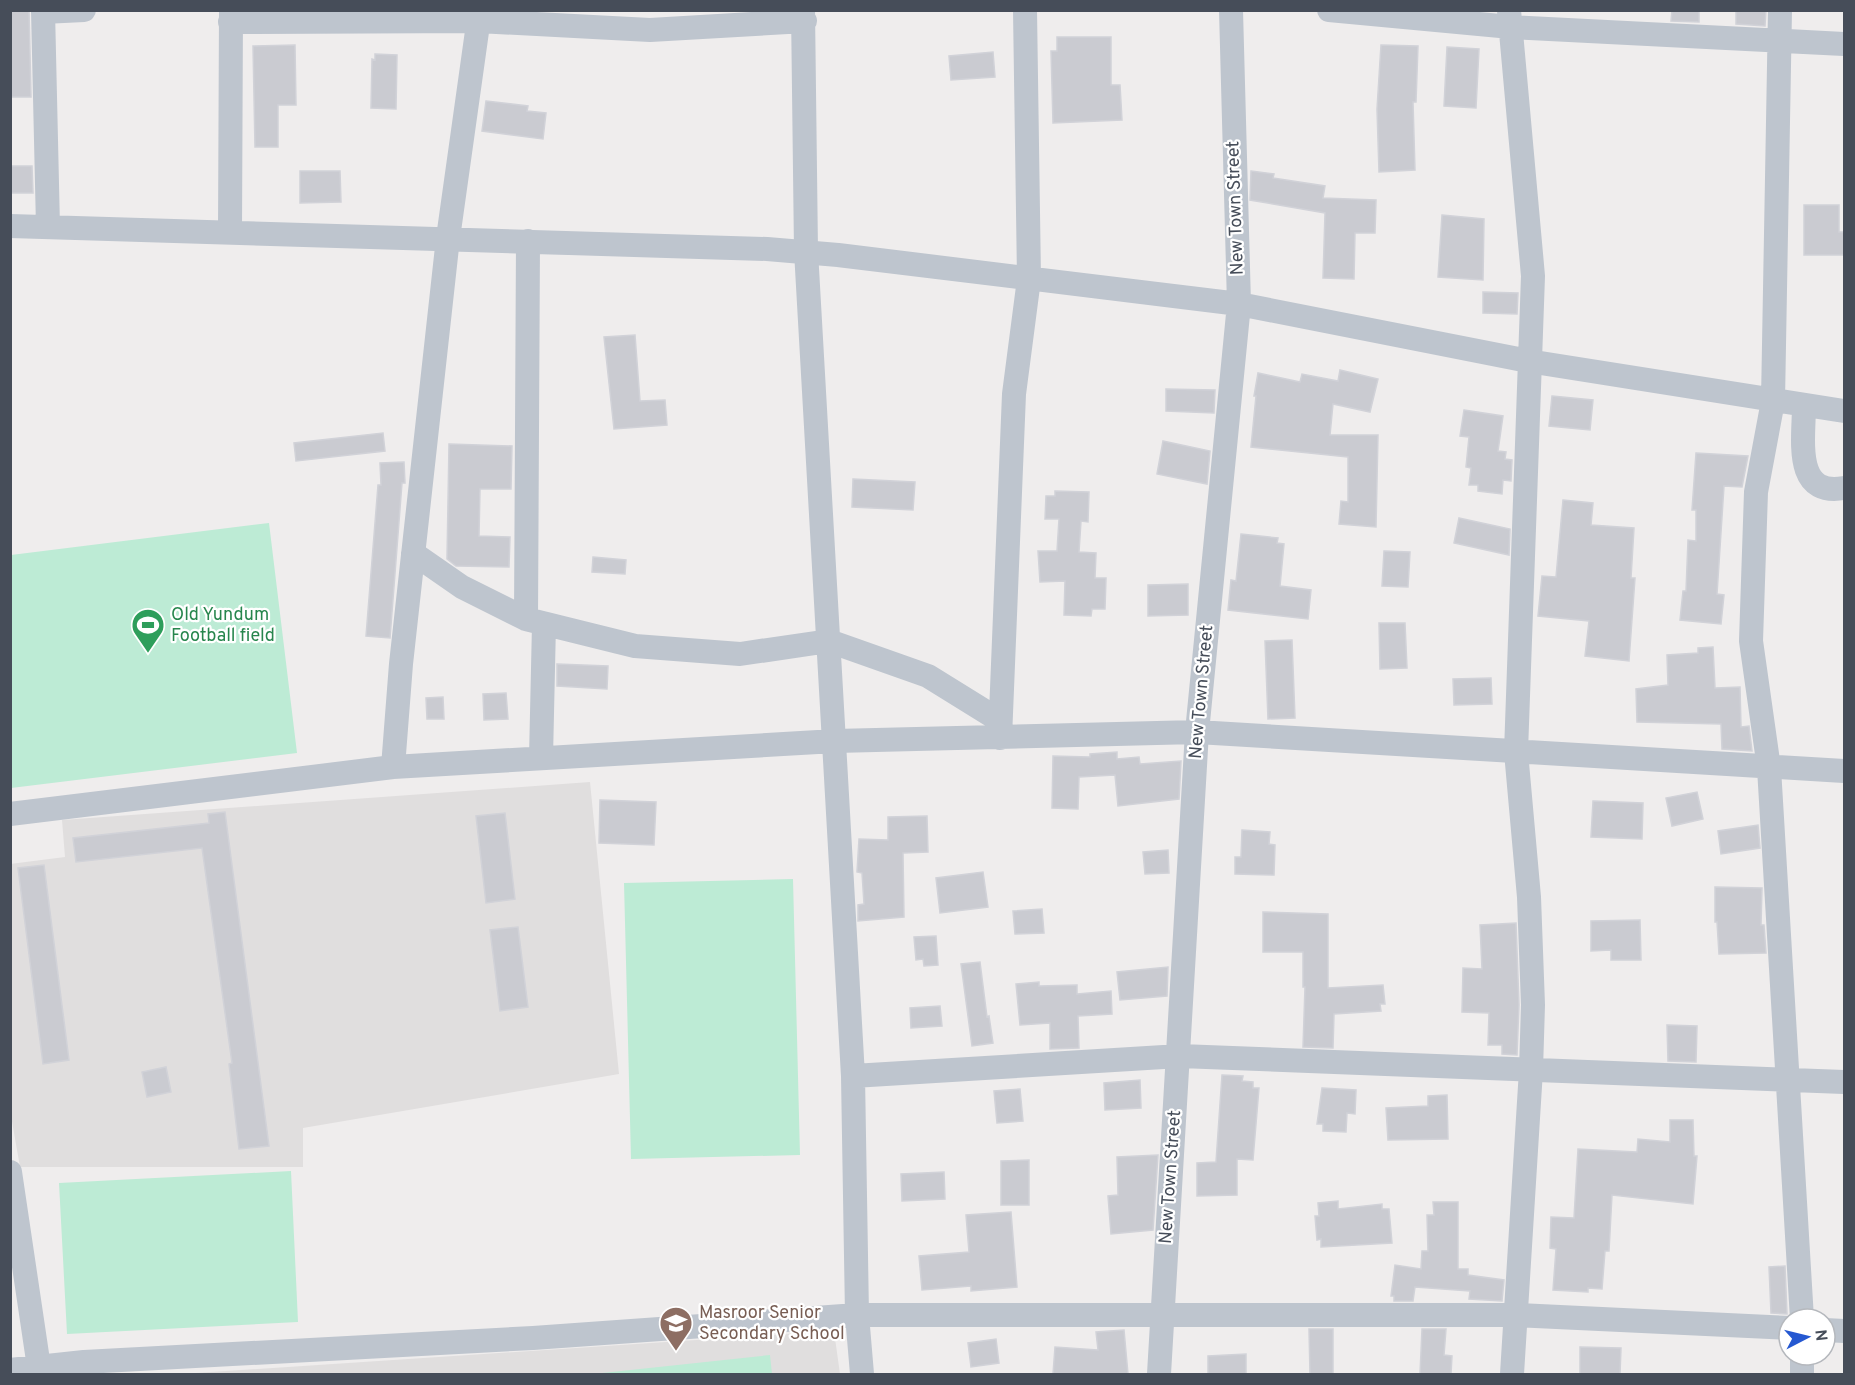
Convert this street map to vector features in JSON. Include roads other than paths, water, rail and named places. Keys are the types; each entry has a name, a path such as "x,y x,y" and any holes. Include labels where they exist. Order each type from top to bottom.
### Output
{"street":[{"path":"48,227 43,11 84,10"},
{"path":"999,729 1014,394 1029,279 1025,10"},
{"name":"New Town Street","path":"1159,1374 1180,1056 1197,732 1239,304 1231,10"},
{"path":"1329,10 1510,19 1781,43 1845,44"},
{"path":"1780,10 1773,401 1756,492 1751,641 1769,768 1801,1307"},
{"path":"230,231 231,16 479,16 650,30 804,16 806,251 853,1076 857,1315 862,1374"},
{"path":"393,767 448,238 479,16"},
{"path":"1510,19 1533,276 1528,361 1516,752 1529,897 1533,1005 1512,1374"},
{"path":"10,226 230,231 806,251 1239,304 1528,361 1845,411"},
{"path":"528,241 535,621 542,758"},
{"path":"1804,405 1803,458 1808,474 1816,486 1828,489 1845,488"},
{"path":"414,553 462,586 535,621 635,646 740,654 829,641 928,676 999,729"},
{"path":"10,814 393,767 999,729 1197,732 1845,771"},
{"path":"853,1076 1180,1056 1845,1082"},
{"path":"10,1172 15,1238 39,1371"},
{"path":"10,1370 39,1371 84,1362 533,1338 857,1315 1516,1315 1777,1327"}],"place":[{"name":"Old Yundum Football field","path":"148,654"},
{"name":"Masroor Senior Secondary School","path":"676,1352"}]}
